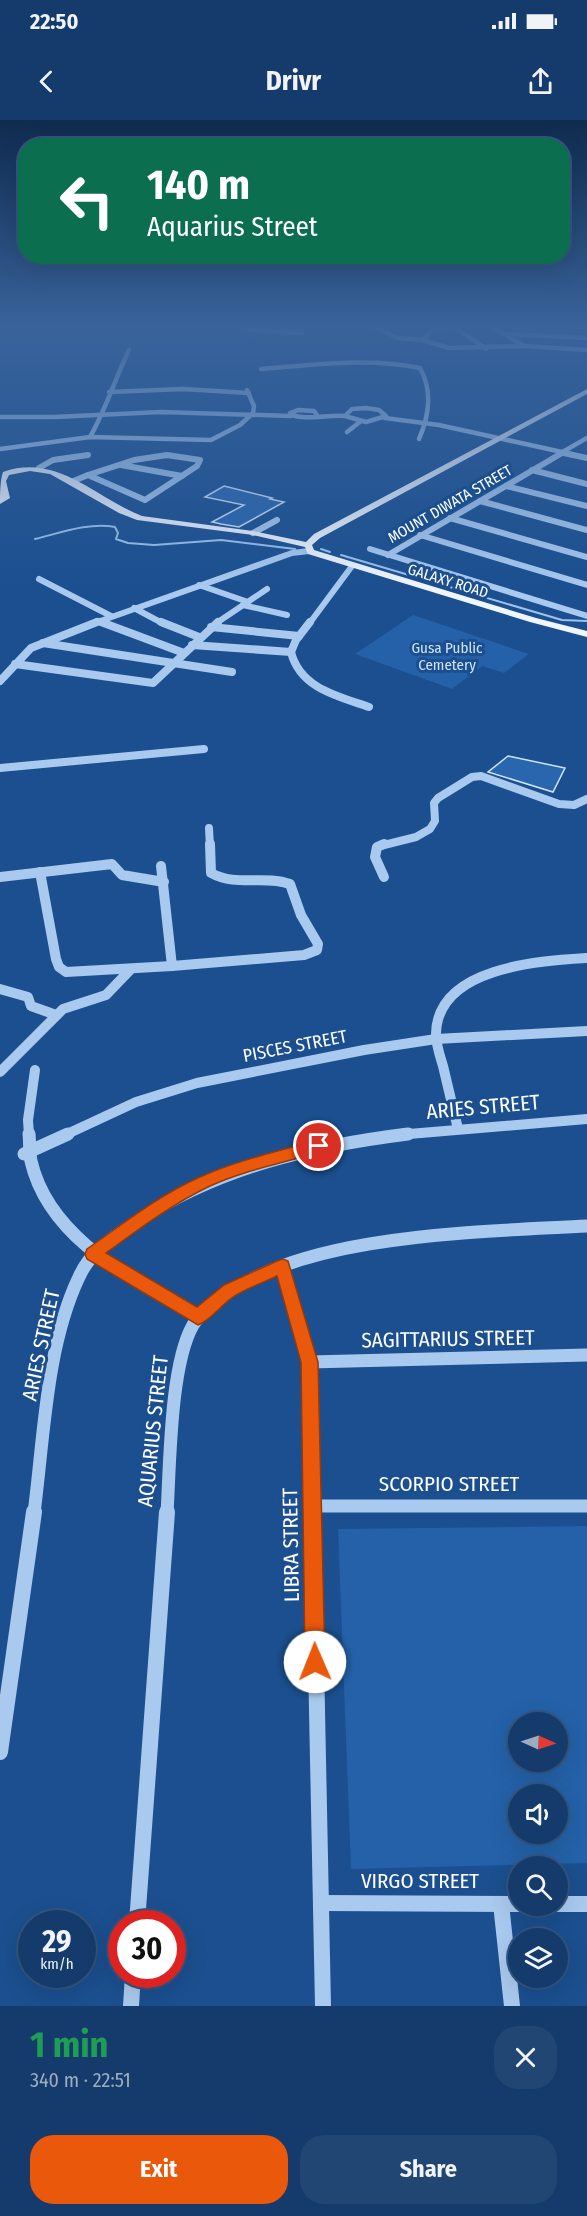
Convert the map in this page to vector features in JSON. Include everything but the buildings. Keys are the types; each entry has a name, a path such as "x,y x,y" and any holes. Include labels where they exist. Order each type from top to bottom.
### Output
{"main road":[{"path":"311,545 553,412"},
{"path":"0,502 6,498 2,484 6,474 39,468"},
{"name":"GALAXY ROAD","path":"39,468 51,471 122,511 140,518 253,533 311,545 352,566 587,634"}],"street":[{"path":"0,416 143,412"},
{"path":"144,412 290,414 305,418 317,413"},
{"path":"290,414 295,412"},
{"path":"313,412 350,412"},
{"path":"382,412 386,416"},
{"path":"419,439 425,412"},
{"path":"90,437 104,413"},
{"path":"346,413 361,421"},
{"path":"0,449 90,437 211,440 240,425 252,415"},
{"path":"347,432 361,421 386,416 424,421 587,458"},
{"name":"MOUNT DIWATA STREET","path":"388,555 587,438"},
{"path":"39,468 53,460 88,455"},
{"path":"71,482 118,464 147,456 200,460 196,466 147,500 142,500 87,476"},
{"path":"118,464 182,476"},
{"path":"532,470 587,484"},
{"path":"506,486 587,506"},
{"path":"480,501 587,530"},
{"path":"450,518 587,557"},
{"path":"253,533 277,520"},
{"path":"420,536 587,585"},
{"path":"0,681 31,648 42,643 97,621 311,545"},
{"path":"370,549 587,616"},
{"path":"352,566 344,573 322,608 299,636 291,652 296,668 309,682 369,708"},
{"path":"39,579 111,616"},
{"path":"199,585 246,603 287,615"},
{"path":"15,664 150,684 156,681 199,637 267,589"},
{"path":"134,608 168,626 199,637"},
{"path":"97,621 184,653"},
{"path":"212,627 299,636"},
{"path":"42,643 232,672"},
{"path":"192,645 291,652"},
{"path":"0,768 204,749"},
{"path":"384,877 375,857 377,847 418,838 426,833 435,821 434,803 438,798 472,777 482,776 567,806 587,799"},
{"path":"40,872 46,916 59,967 66,972 304,955 317,950 318,944 301,915 290,884 278,880 226,879 211,873 208,828"},
{"path":"0,877 112,864 122,875 164,882"},
{"path":"161,866 172,966"},
{"path":"458,1129 436,1039 437,1019 440,1011 466,985 480,976 517,964 587,958"},
{"path":"0,1072 63,1009 106,995 123,981 131,969"},
{"path":"0,989 28,997 31,1006 56,1015"},
{"name":"PISCES STREET","path":"24,1154 136,1102 197,1083 364,1050 436,1039 587,1031"},
{"path":"35,1070 22,1117 21,1133 33,1190 41,1206 55,1223 93,1254 198,1317"},
{"name":"ARIES STREET","path":"0,1752 55,1362 76,1282 93,1254 162,1205 205,1182 297,1150 340,1142 458,1129 587,1119"},
{"name":"AQUARIUS STREET","path":"138,1910 174,1412 180,1365 189,1335 198,1317 230,1290 316,1254 431,1237 587,1226"},
{"name":"LIBRA STREET","path":"283,1266 310,1362 322,2006"},
{"name":"SAGITTARIUS STREET","path":"310,1362 587,1355"},
{"name":"SCORPIO STREET","path":"311,1506 587,1506"},
{"name":"VIRGO STREET","path":"321,1903 508,1904"},
{"path":"568,1904 587,1904"},
{"path":"510,1916 512,2006"},
{"path":"131,2006 132,1988"}],"green space":[{"name":"Gusa Public Cemetery","path":"413,615 529,654 504,673 482,666 452,689 355,654"},
{"path":"587,1526 587,1863 568,1863 568,1856 508,1856 508,1865 351,1869 338,1529"}],"waterway":[{"path":"35,539 75,529 105,526 115,527 118,533 116,539 128,543 154,545 221,540 295,549"},
{"path":"321,549 330,552"},
{"path":"341,555 562,620 587,621"}],"route":[{"path":"315,1662 310,1362 283,1266 230,1290 198,1317 93,1254 162,1205 205,1182 258,1162 319,1146"}]}
